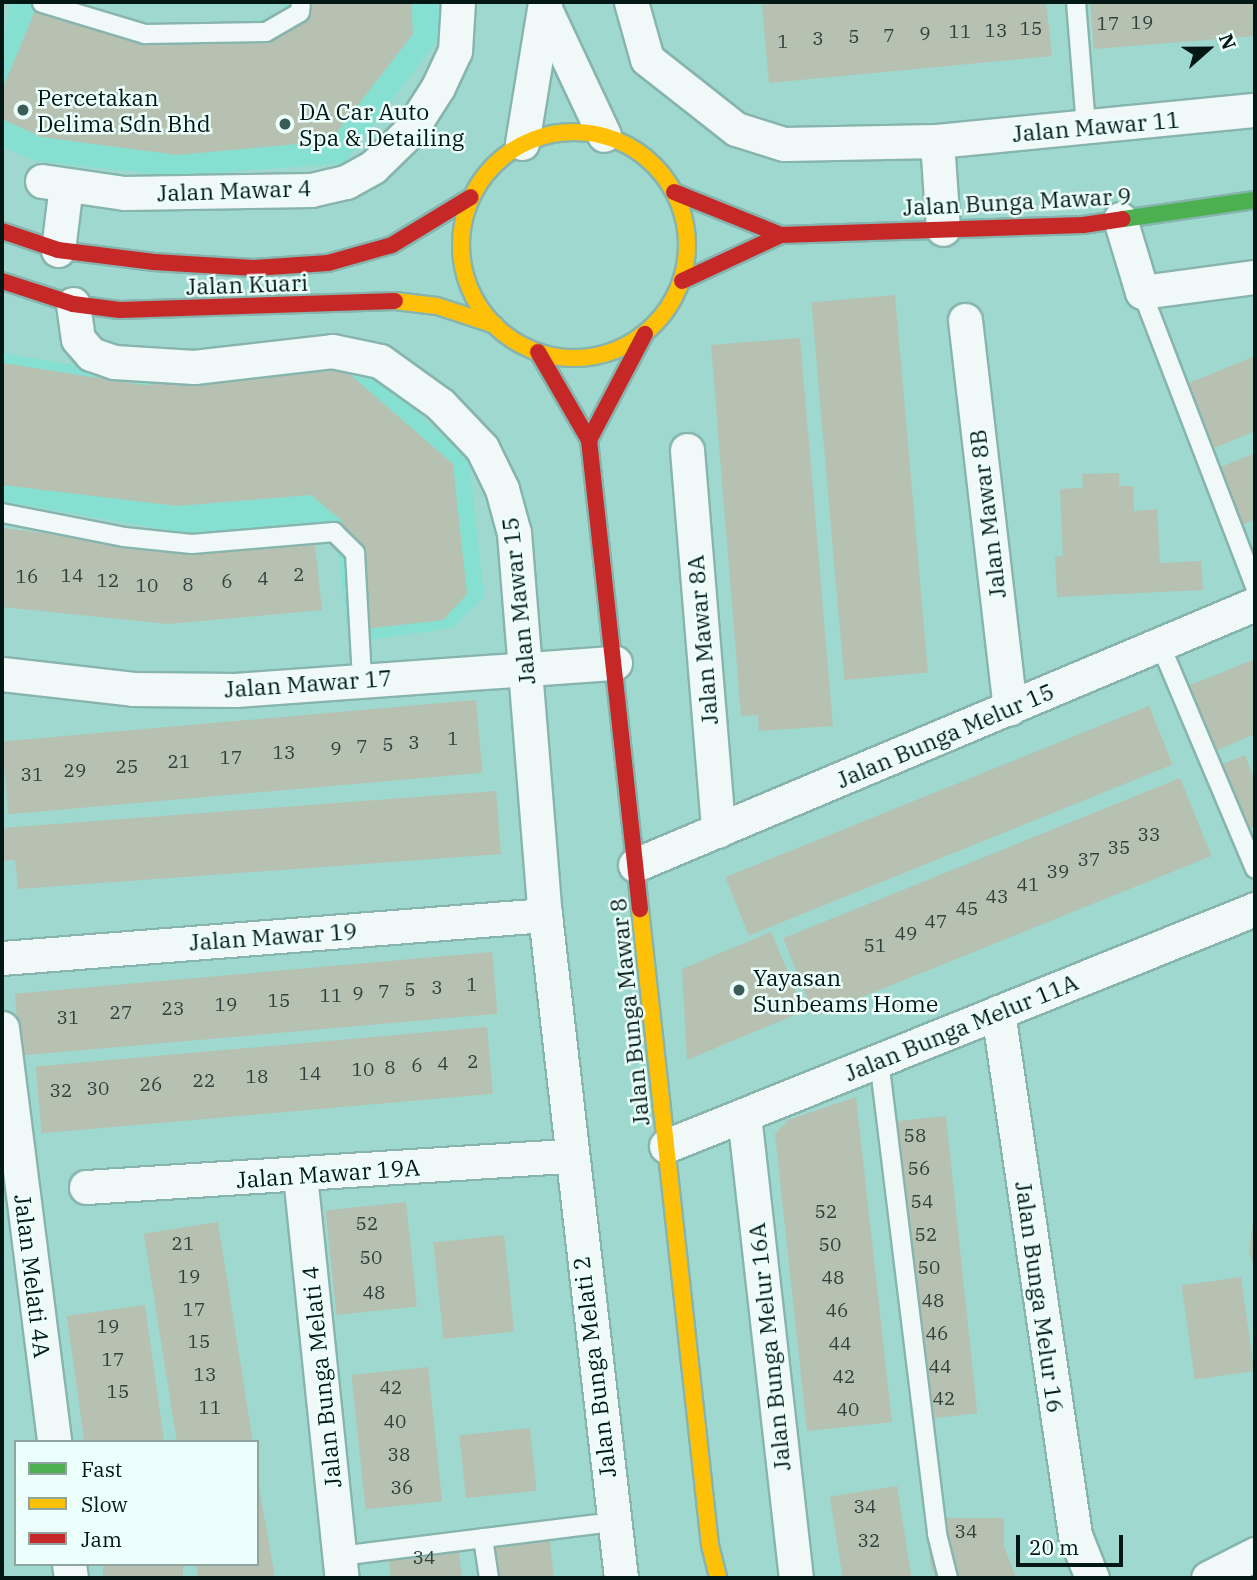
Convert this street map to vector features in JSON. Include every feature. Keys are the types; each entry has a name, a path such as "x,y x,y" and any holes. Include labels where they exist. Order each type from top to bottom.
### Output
{"street":[{"name":"Jalan Mawar 4","path":"58,250 54,183 138,193 311,190 346,182 373,167 410,131 438,87 455,51 458,2"},
{"name":"Jalan Mawar 11","path":"631,2 647,59 736,130 784,144 937,141 1255,110"},
{"path":"545,5 604,135"},
{"path":"522,143 545,5"},
{"path":"589,440 645,334 667,310 682,281 687,251 685,220 674,191 656,167 632,147 604,135 548,133 522,143 492,166 471,197 461,230 463,265 474,298 495,325 538,352 587,356 612,352 645,334"},
{"path":"937,141 943,229"},
{"name":"Jalan Bunga Mawar 9","path":"674,191 781,235"},
{"name":"Jalan Kuari","path":"2,231 58,250 254,268 328,263 393,245 471,197"},
{"name":"Jalan Bunga Mawar 9","path":"682,281 781,235 1120,219 1255,200"},
{"path":"1120,219 1142,292 1255,277"},
{"name":"Jalan Kuari","path":"7,291 73,304 133,310 396,302 437,306 495,325"},
{"name":"Jalan Mawar 15","path":"73,304 78,339 91,354 114,362 194,367 332,351 380,361 440,404 482,448 502,489 514,533 545,915 570,1156"},
{"name":"Jalan Mawar 8B","path":"964,320 1010,708"},
{"name":"Jalan Bunga Mawar 8","path":"538,352 589,440 710,1545 718,1578"},
{"name":"Jalan Mawar 8A","path":"687,450 718,831"},
{"name":"Jalan Bunga Melur 15","path":"635,865 1255,604"},
{"name":"Jalan Mawar 17","path":"2,674 134,689 235,690 526,667 615,663"},
{"name":"Jalan Bunga Melur 11A","path":"666,1146 1255,909"},
{"name":"Jalan Mawar 19","path":"2,957 545,915"},
{"name":"Jalan Bunga Melur 16","path":"998,1012 1075,1535 1092,1578"},
{"name":"Jalan Melati 4A","path":"2,1027 54,1440"},
{"name":"Jalan Bunga Melur 16A","path":"744,1115 796,1578"},
{"name":"Jalan Mawar 19A","path":"86,1187 570,1156"},
{"name":"Jalan Bunga Melati 2","path":"570,1156 612,1522 621,1578"},
{"name":"Jalan Bunga Melati 4","path":"300,1175 341,1567"},
{"path":"1208,1578 1255,1554"}],"lane":[{"path":"42,3 145,34 265,32 300,12 301,2"},
{"path":"1076,2 1086,125"},
{"path":"1142,292 1255,586"},
{"path":"2,513 124,537 192,544 334,532 355,553 362,680"},
{"path":"1160,644 1255,869"},
{"path":"879,1060 937,1535 948,1578"},
{"path":"341,1567 484,1538 612,1522"},
{"path":"484,1538 489,1578"}],"shaded area":[{"path":"10,2 62,2 144,26 260,20 283,11 283,2 438,2 440,37 344,163 174,176 36,161 2,147 2,50"},
{"path":"2,353 102,370 325,362 373,371 469,460 484,597 452,628 349,643 335,524 189,534 2,501"}],"building":[{"path":"292,2 411,2 413,34 330,141 177,155 41,137 2,119 2,90 37,6 106,27 268,25 285,14"},
{"path":"795,2 1046,2 1052,56 769,83 762,5"},
{"path":"1090,2 1255,2 1255,36 1094,49"},
{"path":"895,295 928,673 844,680 811,302"},
{"path":"800,338 833,726 759,731 758,715 741,716 711,345"},
{"path":"1255,356 1255,431 1205,452 1179,387"},
{"path":"2,363 144,385 345,370 453,464 467,594 443,620 355,630 342,521 311,495 177,506 2,485"},
{"path":"1255,453 1255,519 1236,528 1213,470"},
{"path":"1119,473 1119,486 1133,486 1134,511 1157,509 1160,563 1201,561 1203,590 1057,597 1055,557 1063,556 1060,489 1083,488 1082,474"},
{"path":"4,528 131,544 314,537 322,610 168,624 2,607"},
{"path":"1255,659 1255,734 1208,754 1181,689"},
{"path":"476,700 482,773 8,814 2,741"},
{"path":"1149,706 1173,764 749,936 725,877"},
{"path":"1245,755 1255,782 1255,826 1242,831 1216,767"},
{"path":"1180,778 1211,856 815,1016 783,938"},
{"path":"496,791 501,854 18,889 15,860 2,861 2,828"},
{"name":"Yayasan Sunbeams Home","path":"771,932 804,1011 687,1060 682,969"},
{"path":"492,952 497,1014 20,1056 15,994"},
{"path":"487,1027 493,1094 42,1133 36,1066"},
{"path":"856,1097 892,1422 807,1431 775,1134 788,1120"},
{"path":"946,1116 977,1413 913,1420 881,1123"},
{"path":"406,1202 417,1306 336,1315 325,1210"},
{"path":"1255,1208 1255,1270 1249,1252"},
{"path":"218,1222 253,1440 177,1440 144,1234"},
{"path":"504,1235 514,1331 444,1339 433,1242"},
{"path":"1241,1277 1254,1371 1195,1379 1182,1285"},
{"path":"145,1305 164,1440 84,1440 67,1316"},
{"path":"428,1367 442,1501 366,1509 351,1375"},
{"path":"530,1428 537,1491 466,1498 459,1435"},
{"path":"259,1486 275,1578 198,1578 196,1566 259,1566"},
{"path":"897,1486 912,1578 843,1578 830,1497"},
{"path":"927,1518 1004,1518 1004,1546 1016,1578 936,1578 930,1564"},
{"path":"548,1526 554,1578 483,1578 477,1535"},
{"path":"457,1537 462,1578 391,1578 387,1546"},
{"path":"103,1566 183,1566 183,1578 103,1578"}],"traffic: fast":[{"path":"1123,219 1255,200"}],"traffic: slow":[{"path":"574,132 596,134 617,141 637,151 654,165 668,182 678,202 685,223 687,245 685,267 678,288 668,308 654,325 637,339 617,349 596,356 574,358 552,356 531,349 511,339 494,325 480,308 470,288 463,267 461,245 463,223 470,202 480,182 494,165 511,151 531,141 552,134 574,132"},
{"path":"395,301 437,306 495,325"},
{"path":"640,909 710,1545 718,1578"}],"traffic: jam":[{"path":"674,192 781,235"},
{"path":"2,231 58,250 154,262 254,268 328,263 392,245 471,197"},
{"path":"682,281 781,235 1083,225 1123,219"},
{"path":"2,281 73,304 120,310 395,301"},
{"path":"589,440 645,334"},
{"path":"538,352 589,440 640,909"}],"place":[{"name":"Percetakan Delima Sdn Bhd","path":"23,110"},
{"name":"DA Car Auto Spa & Detailing","path":"285,124"},
{"name":"Yayasan Sunbeams Home","path":"739,990"}]}
